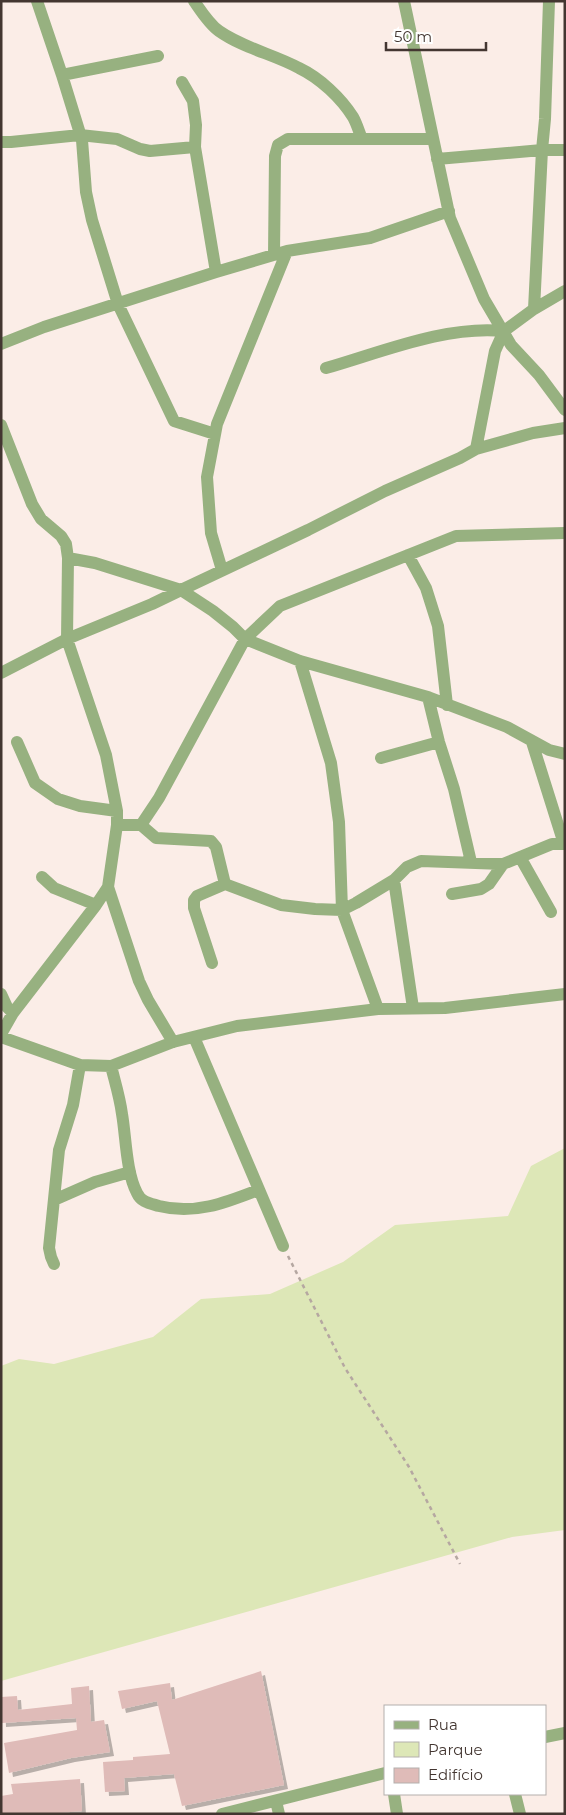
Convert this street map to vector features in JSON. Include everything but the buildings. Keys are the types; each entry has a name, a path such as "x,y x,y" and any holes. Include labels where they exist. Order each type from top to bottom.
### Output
{"street":[{"path":"37,1 82,140 86,192 92,220 118,304 174,421 215,434"},
{"path":"194,1 217,30 241,44 300,68 317,79 338,98 353,117 362,139"},
{"path":"404,1 449,211 484,299 511,345 539,375 565,410"},
{"path":"534,309 545,119 549,1"},
{"path":"62,74 158,56"},
{"path":"182,82 193,101 196,125 195,147 216,272"},
{"path":"1,142 80,135 117,139 140,149 150,151 195,147"},
{"path":"274,255 275,156 278,145 288,139 433,139"},
{"path":"438,159 542,150 565,150"},
{"path":"1,344 44,327 216,272 287,251 370,238 449,211"},
{"path":"222,570 211,533 207,477 217,424 287,251"},
{"path":"476,449 495,351 504,331 534,309 565,291"},
{"path":"326,368 426,339 479,330 504,331"},
{"path":"1,425 32,504 41,519 61,536 66,544 68,558 67,639 106,755 117,811 117,825 108,887 13,1013 1,1036 80,1065 111,1066 173,1042 237,1026 378,1009 454,1007 565,994"},
{"path":"1,674 67,639 152,604 476,449 533,433 565,428"},
{"path":"141,826 159,798 245,639 280,606 456,536 565,533"},
{"path":"408,555 426,588 438,626 447,705"},
{"path":"68,558 95,563 181,590 213,611 245,639 300,661 428,698 507,727 548,750 565,754"},
{"path":"300,661 331,763 339,822 342,910 378,1009"},
{"path":"428,698 439,742 454,789 471,862"},
{"path":"17,742 35,783 58,799 80,806 117,811"},
{"path":"381,758 439,742"},
{"path":"212,963 194,908 194,900 196,896 225,884 281,906 342,910 394,880 407,867 422,861 503,864 552,844 564,844 532,742"},
{"path":"117,825 141,826 156,838 211,841 216,846 225,884"},
{"path":"520,857 551,912"},
{"path":"452,894 481,889 489,884 503,864"},
{"path":"42,877 54,888 96,905"},
{"path":"394,880 413,1008"},
{"path":"108,887 139,981 173,1042"},
{"path":"1,994 7,1007 13,1013"},
{"path":"194,1037 283,1246"},
{"path":"54,1264 50,1257 50,1248 59,1150 73,1105 80,1065"},
{"path":"111,1066 122,1112 130,1172 136,1193 143,1201 181,1210 194,1210 211,1207 258,1190"},
{"path":"54,1200 95,1182 130,1172"},
{"path":"546,1738 565,1733"},
{"path":"222,1814 384,1773"},
{"path":"394,1795 397,1814"},
{"path":"515,1795 520,1814"},
{"path":"276,1801 279,1814"}],"path":[{"path":"283,1246 345,1368 409,1467 460,1564"}],"green space":[{"path":"565,1148 565,1530 512,1537 1,1681 1,1366 19,1359 54,1364 153,1337 201,1299 270,1294 343,1262 395,1225 508,1216 531,1166"}]}
